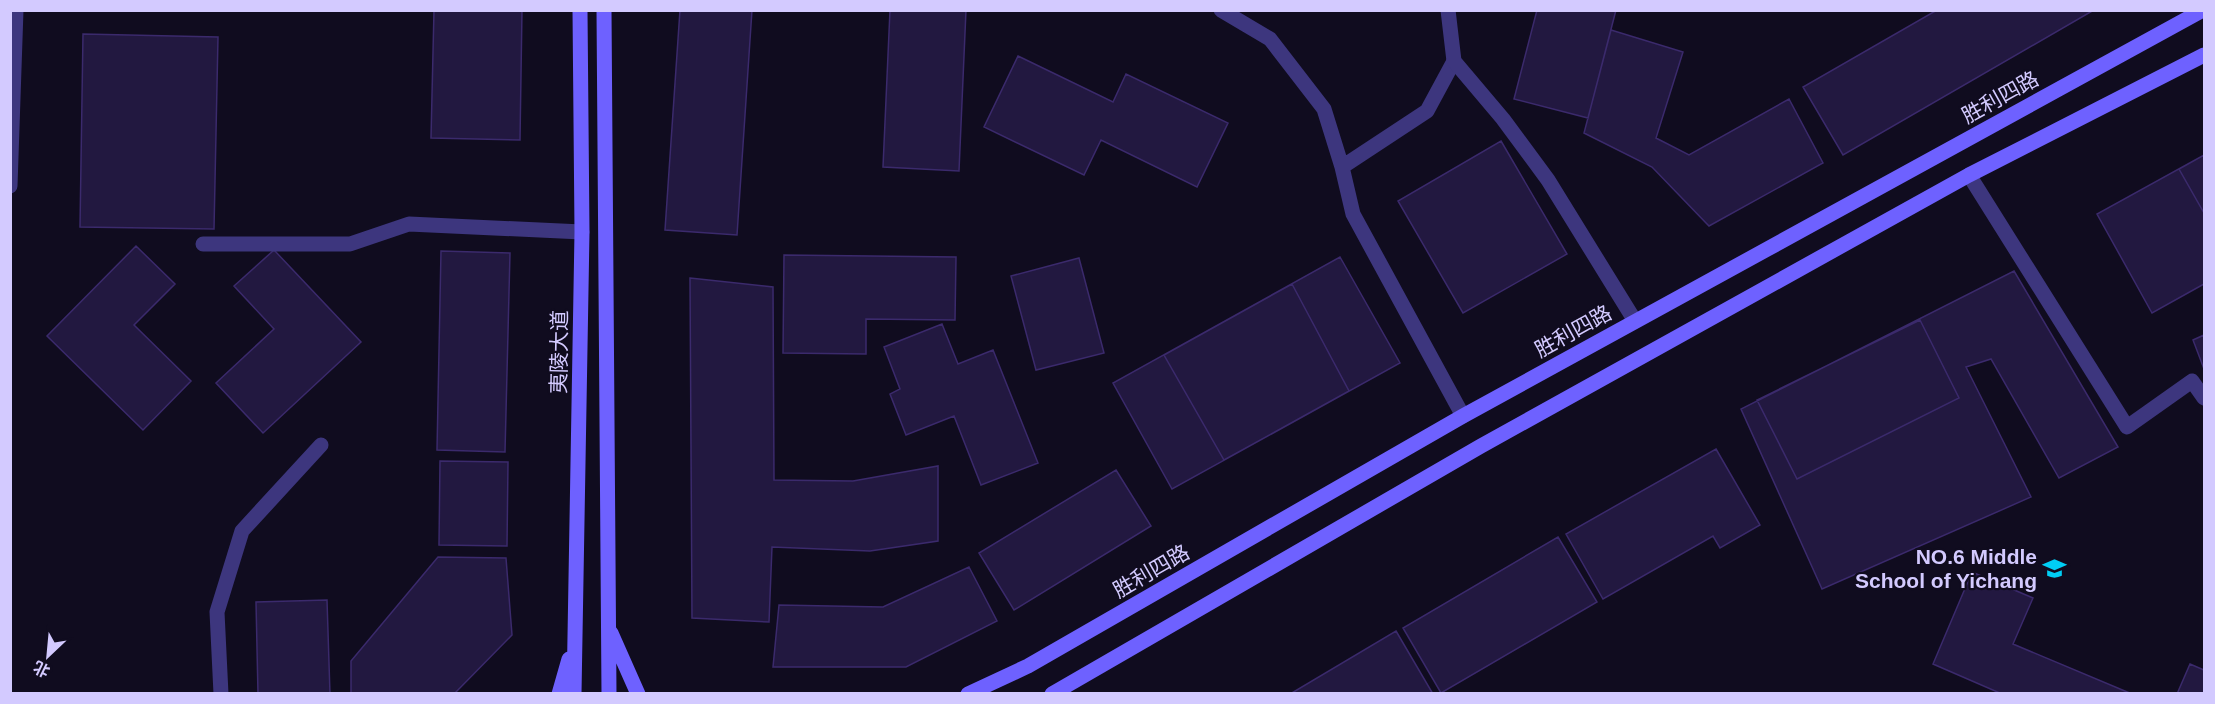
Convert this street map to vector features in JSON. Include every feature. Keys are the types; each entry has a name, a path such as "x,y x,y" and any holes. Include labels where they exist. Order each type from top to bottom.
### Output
{"main road":[{"name":"夷陵大道","path":"574,693 582,232 580,10"},
{"path":"604,10 609,693"},
{"name":"胜利四路","path":"968,693 1028,666 1463,416 2203,10"},
{"path":"1052,693 1480,446 1969,175 2205,55"},
{"path":"609,628 638,693"},
{"path":"559,693 575,639"}],"street":[{"path":"10,186 16,10"},
{"path":"1221,10 1270,39 1324,109 1342,167 1353,214 1463,416"},
{"path":"1448,10 1454,61 1503,119 1548,180 1635,321"},
{"path":"1342,167 1427,111 1454,61"},
{"path":"1969,175 2127,427 2192,381 2205,398"},
{"path":"203,244 350,244 409,224 582,232"},
{"path":"221,693 218,612 242,531 321,445"}],"building":[{"path":"434,10 522,10 520,140 431,138"},
{"path":"680,10 752,10 737,235 665,230"},
{"path":"890,10 966,10 959,171 883,167"},
{"path":"1537,10 1616,10 1588,118 1514,99"},
{"path":"1937,10 2094,10 1843,155 1803,87"},
{"path":"1611,30 1683,52 1656,138 1689,155 1789,99 1823,163 1709,226 1652,167 1584,133"},
{"path":"83,34 218,37 214,229 80,227"},
{"path":"1018,56 1113,102 1126,74 1228,123 1197,187 1101,140 1084,175 984,127"},
{"path":"1501,141 1567,254 1463,313 1398,201"},
{"path":"2204,155 2204,284 2152,313 2097,214"},
{"path":"2204,155 2204,213 2179,169"},
{"path":"136,246 175,284 134,325 191,381 143,430 47,336"},
{"path":"274,250 361,342 263,433 216,383 274,329 234,286"},
{"path":"441,251 510,253 505,452 437,450"},
{"path":"784,255 956,257 955,320 866,319 866,354 783,353"},
{"path":"1340,257 1400,363 1172,489 1113,383"},
{"path":"1079,258 1104,353 1036,370 1011,276"},
{"path":"2014,271 2118,447 2059,478 1991,359 1966,367 2031,497 1822,589 1741,409"},
{"path":"690,278 773,287 774,480 853,481 938,466 938,541 870,551 772,547 769,622 692,618"},
{"path":"1292,284 1349,391 1224,460 1164,355"},
{"path":"1920,320 1959,398 1797,479 1757,400"},
{"path":"942,324 958,364 993,350 1038,463 981,485 954,416 906,435 890,394 900,389 884,347"},
{"path":"2204,335 2204,369 2193,340"},
{"path":"1716,449 1760,525 1720,548 1713,536 1603,599 1566,534"},
{"path":"440,461 508,462 507,546 439,545"},
{"path":"1116,470 1151,526 1014,610 979,553"},
{"path":"1558,537 1597,602 1441,693 1403,628"},
{"path":"438,557 506,558 512,635 454,694 351,694 351,661"},
{"path":"969,567 997,621 906,667 773,667 779,605 883,607"},
{"path":"1972,572 2033,598 2013,644 2132,694 2002,694 1933,664"},
{"path":"327,600 330,694 258,694 256,602"},
{"path":"1396,631 1433,694 1290,694"},
{"path":"2190,664 2204,670 2204,694 2177,694"}],"place":[{"name":"NO.6 Middle School of Yichang","path":"2055,568"}]}
